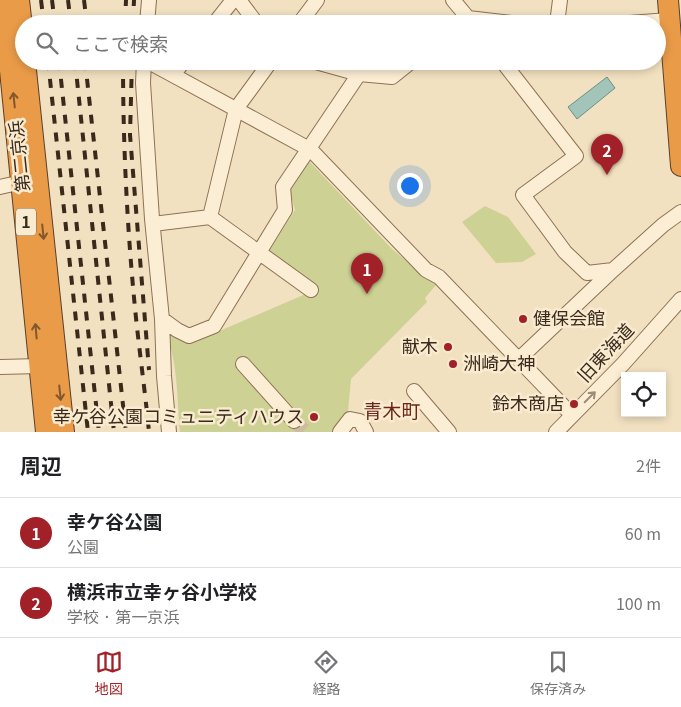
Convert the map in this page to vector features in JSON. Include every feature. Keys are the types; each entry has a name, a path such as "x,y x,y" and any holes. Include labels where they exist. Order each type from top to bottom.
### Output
{"highway":[{"path":"668,0 669,20 679,80 681,166"},
{"name":"第二京浜","path":"9,7 15,22"},
{"name":"第二京浜","path":"9,7 22,182 46,432"},
{"name":"第二京浜","path":"26,70 64,432"}],"street":[{"path":"148,15 149,0"},
{"path":"221,15 233,0"},
{"path":"239,0 250,15"},
{"path":"306,15 317,0"},
{"path":"453,0 463,15"},
{"path":"558,15 560,0"},
{"path":"144,70 143,84 169,432"},
{"path":"162,70 309,149 426,270 439,277 572,416"},
{"path":"172,75 176,70"},
{"path":"210,217 236,109 264,70"},
{"path":"345,70 359,74 392,77 401,70"},
{"path":"509,70 576,156 523,195 565,252 587,273 612,270"},
{"path":"162,319 189,336 214,326 285,210 283,187 359,74"},
{"path":"0,188 22,182"},
{"path":"519,359 612,270 669,219 681,212"},
{"path":"153,224 210,217 312,290"},
{"name":"旧東海道","path":"556,432 623,364 681,299"},
{"path":"243,364 294,421"},
{"path":"0,368 40,366"},
{"path":"414,391 449,432"},
{"path":"340,432 350,419 360,421 366,432"}],"green space":[{"path":"309,161 392,249 436,285 425,298 427,302 351,379 348,411 333,432 180,432 175,369 166,333 169,330 188,340 201,339 315,290 268,253 295,210 289,189"},
{"path":"485,206 508,217 536,254 522,262 496,263 462,222"}],"water":[{"path":"607,77 615,88 577,119 568,107"}],"tunnel":[{"path":"294,421 306,432"}],"railway":[{"path":"41,0 43,15"},
{"path":"52,0 54,15"},
{"path":"68,0 70,15"},
{"path":"84,0 86,15"},
{"path":"125,15 126,0"},
{"path":"133,15 134,0"},
{"path":"49,70 88,432"},
{"path":"60,70 99,432"},
{"path":"76,70 114,432"},
{"path":"86,70 126,432"},
{"path":"123,70 126,185 130,246 149,432"},
{"path":"132,70 130,135 149,370"}],"place":[{"name":"横浜市立幸ヶ谷小学校","path":"607,175"},
{"name":"幸ケ谷公園","path":"367,294"},
{"name":"健保会館","path":"523,319"},
{"name":"献木","path":"448,347"},
{"name":"洲崎大神","path":"453,364"},
{"name":"鈴木商店","path":"574,404"},
{"name":"幸ケ谷公園コミュニティハウス","path":"314,417"}],"district":[{"name":"青木町","path":"392,411"}]}
